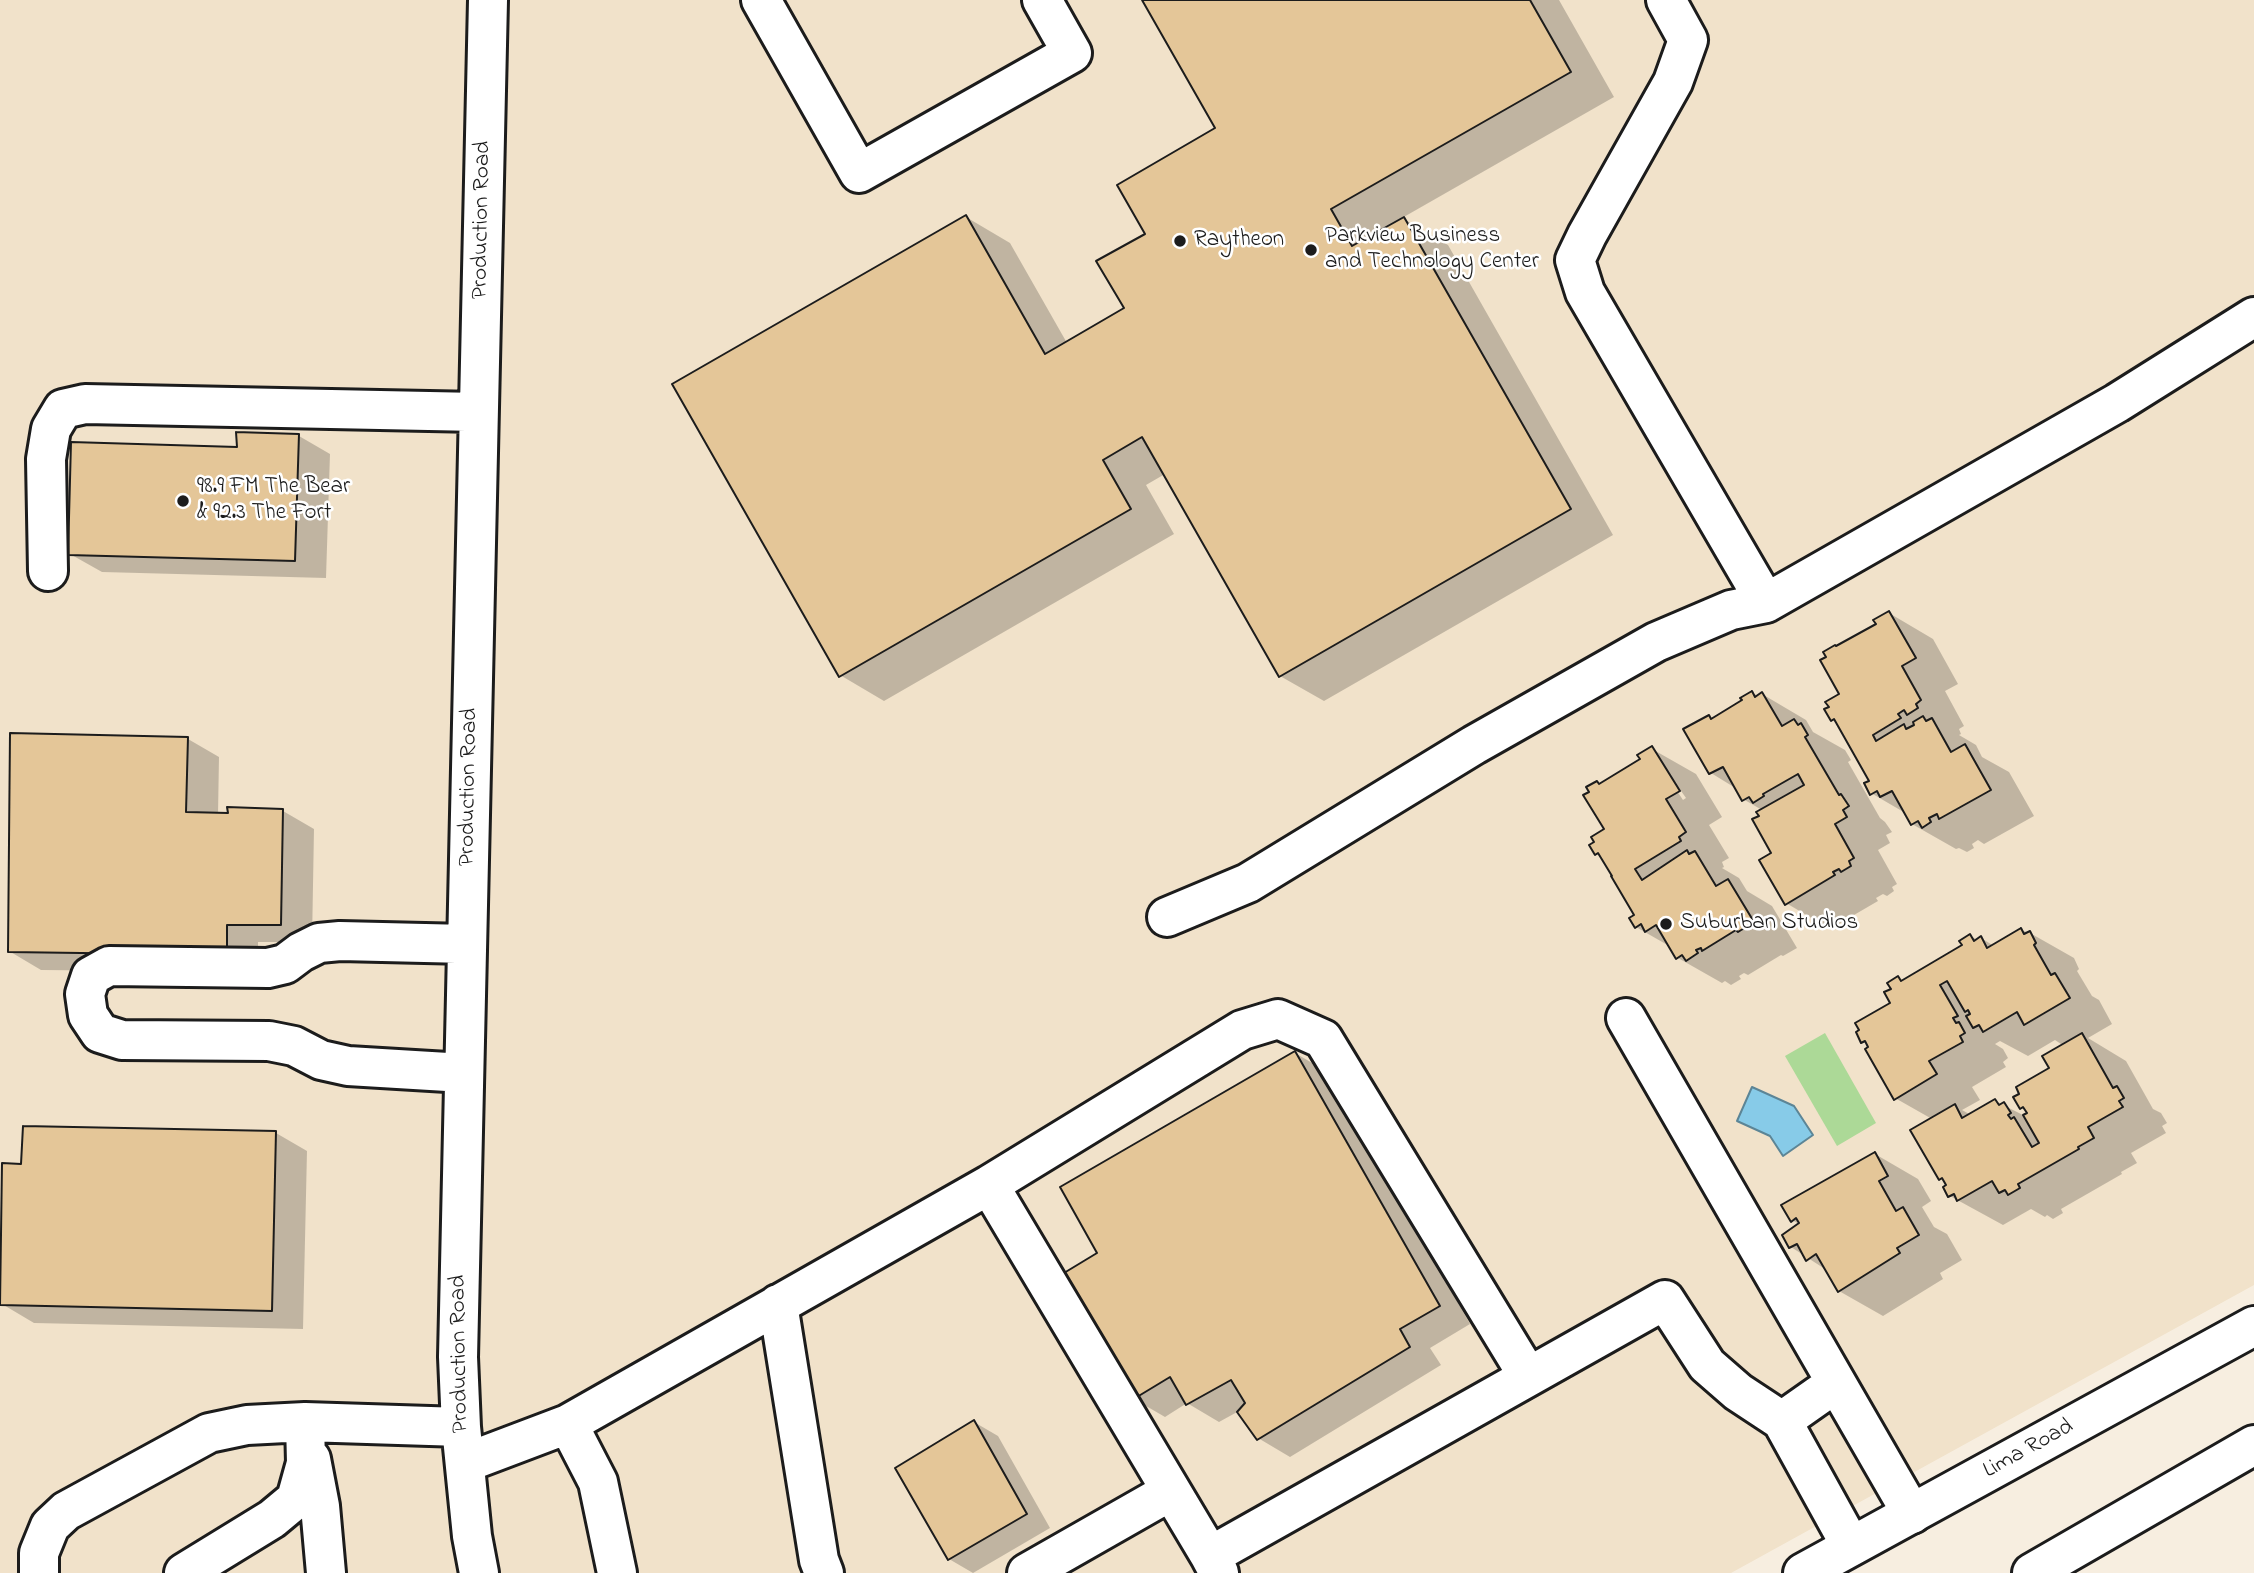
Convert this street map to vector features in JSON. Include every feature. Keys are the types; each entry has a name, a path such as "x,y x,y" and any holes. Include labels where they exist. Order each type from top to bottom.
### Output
{"main road":[{"name":"Production Road","path":"479,1573 472,1536 463,1445 458,1357 488,0"},
{"path":"761,0 859,173 1072,53 1042,0"},
{"path":"1666,0 1688,40 1673,82 1575,260 1585,292 1766,603"},
{"path":"1167,917 1248,883 1474,745 1656,642 1731,610 1766,603 2117,404 2254,317"},
{"path":"48,571 46,459 51,429 64,409 85,404 478,412"},
{"path":"464,1073 348,1066 321,1060 294,1046 269,1041 122,1040 100,1033 88,1015 85,994 91,976 109,966 268,968 285,964 319,943 340,941 467,944"},
{"path":"1626,1018 1912,1514"},
{"path":"39,1573 39,1553 50,1525 66,1511 209,1433 247,1425 305,1422 463,1445 568,1424 989,1185 1242,1030 1278,1019 1323,1039 1528,1376"},
{"path":"989,1185 1214,1564 1528,1376 1665,1300 1707,1364 1738,1392 1782,1421 1852,1546"},
{"path":"778,1304 819,1560 824,1573"},
{"name":"Lima Road","path":"1803,1573 2254,1326"},
{"path":"1782,1421 1836,1383"},
{"path":"184,1573 272,1519 296,1499 306,1464 305,1422"},
{"path":"305,1422 320,1506 326,1573"},
{"path":"568,1424 598,1482 617,1573"},
{"path":"2032,1573 2254,1446"},
{"path":"1027,1573 1171,1491"}],"shaded area":[{"path":"0,0 2254,0 2254,1285 1731,1573 0,1573"}],"green space":[{"path":"1825,1033 1876,1123 1837,1146 1785,1056"}],"water":[{"path":"1752,1087 1794,1106 1813,1135 1783,1156 1770,1136 1737,1121"}],"building":[{"path":"1142,0 1530,0 1571,72 1331,209 1352,246 1404,217 1571,509 1279,677 1142,437 1103,460 1131,509 839,677 672,384 966,215 1045,354 1124,308 1096,261 1145,234 1117,185 1215,128"},
{"name":"98.9 FM The Bear & 92.3 The Fort","path":"236,432 299,434 295,561 68,555 71,442 237,447"},
{"path":"1889,611 1916,658 1902,666 1921,700 1916,704 1918,708 1907,715 1904,710 1898,714 1901,718 1873,735 1876,741 1904,724 1906,729 1914,725 1913,722 1923,716 1926,721 1932,718 1951,752 1965,744 1991,790 1939,819 1937,814 1929,818 1931,822 1922,828 1918,821 1911,825 1892,791 1880,797 1877,791 1870,795 1864,783 1869,781 1834,719 1831,721 1824,709 1829,707 1825,702 1839,694 1820,660 1826,657 1823,652 1876,624 1873,620"},
{"path":"1752,691 1755,697 1762,692 1782,726 1794,719 1798,725 1801,723 1808,735 1805,737 1839,795 1841,794 1849,806 1843,810 1847,817 1835,824 1854,858 1849,861 1851,866 1841,872 1839,869 1833,872 1835,875 1785,905 1759,860 1771,853 1752,819 1759,816 1756,812 1804,785 1798,774 1763,794 1764,796 1753,803 1749,797 1742,801 1723,767 1709,774 1683,729 1709,715 1711,719"},
{"path":"10,733 188,737 186,812 228,813 227,807 283,809 281,925 227,925 227,955 8,952"},
{"path":"1652,746 1680,791 1666,799 1686,832 1679,837 1681,841 1635,869 1642,880 1687,850 1689,854 1695,851 1716,886 1728,879 1754,922 1702,951 1701,948 1696,950 1698,953 1686,961 1682,955 1676,959 1656,925 1645,932 1641,924 1635,928 1629,918 1634,915 1598,853 1595,855 1589,845 1594,842 1591,837 1604,829 1583,795 1589,792 1586,787 1597,781 1599,784 1640,759 1637,755"},
{"path":"2021,928 2024,934 2030,931 2036,943 2034,945 2051,975 2055,973 2070,998 2024,1025 2017,1012 1983,1032 1979,1025 1973,1028 1966,1016 1970,1014 1968,1010 1965,1012 1947,981 1940,985 1958,1016 1953,1018 1956,1023 1959,1022 1965,1033 1960,1036 1963,1042 1929,1061 1937,1074 1894,1100 1865,1049 1868,1047 1865,1041 1861,1043 1855,1023 1890,1003 1884,992 1891,989 1887,983 1898,976 1901,981 1962,945 1959,941 1970,934 1974,941 1981,936 1987,948"},
{"path":"2082,1033 2113,1088 2117,1086 2124,1098 2119,1101 2123,1107 2088,1127 2094,1138 2018,1184 2020,1188 2008,1195 2005,1190 1999,1193 1992,1181 1957,1201 1954,1194 1948,1197 1943,1187 1946,1185 1942,1178 1939,1180 1910,1130 1955,1104 1962,1118 1995,1099 1999,1105 2004,1102 2011,1113 2008,1115 2011,1119 2014,1117 2032,1147 2039,1143 2023,1115 2027,1113 2023,1107 2020,1109 2013,1097 2019,1094 2016,1087 2049,1068 2042,1056"},
{"path":"1295,1051 1440,1306 1400,1329 1410,1347 1257,1440 1237,1412 1245,1403 1231,1380 1186,1405 1170,1377 1132,1400 1059,1276 1097,1253 1060,1187"},
{"path":"23,1126 276,1131 272,1311 0,1305 2,1163 21,1164"},
{"path":"1875,1152 1888,1176 1879,1181 1896,1211 1903,1207 1919,1235 1897,1248 1900,1253 1838,1292 1816,1254 1806,1261 1797,1244 1789,1248 1782,1235 1799,1223 1796,1218 1791,1222 1781,1205"},
{"path":"974,1420 1027,1514 948,1560 895,1468"}],"place":[{"name":"Raytheon","path":"1180,241"},
{"name":"Parkview Business and Technology Center","path":"1311,250"},
{"name":"98.9 FM The Bear & 92.3 The Fort","path":"183,501"},
{"name":"Suburban Studios","path":"1666,924"}]}
